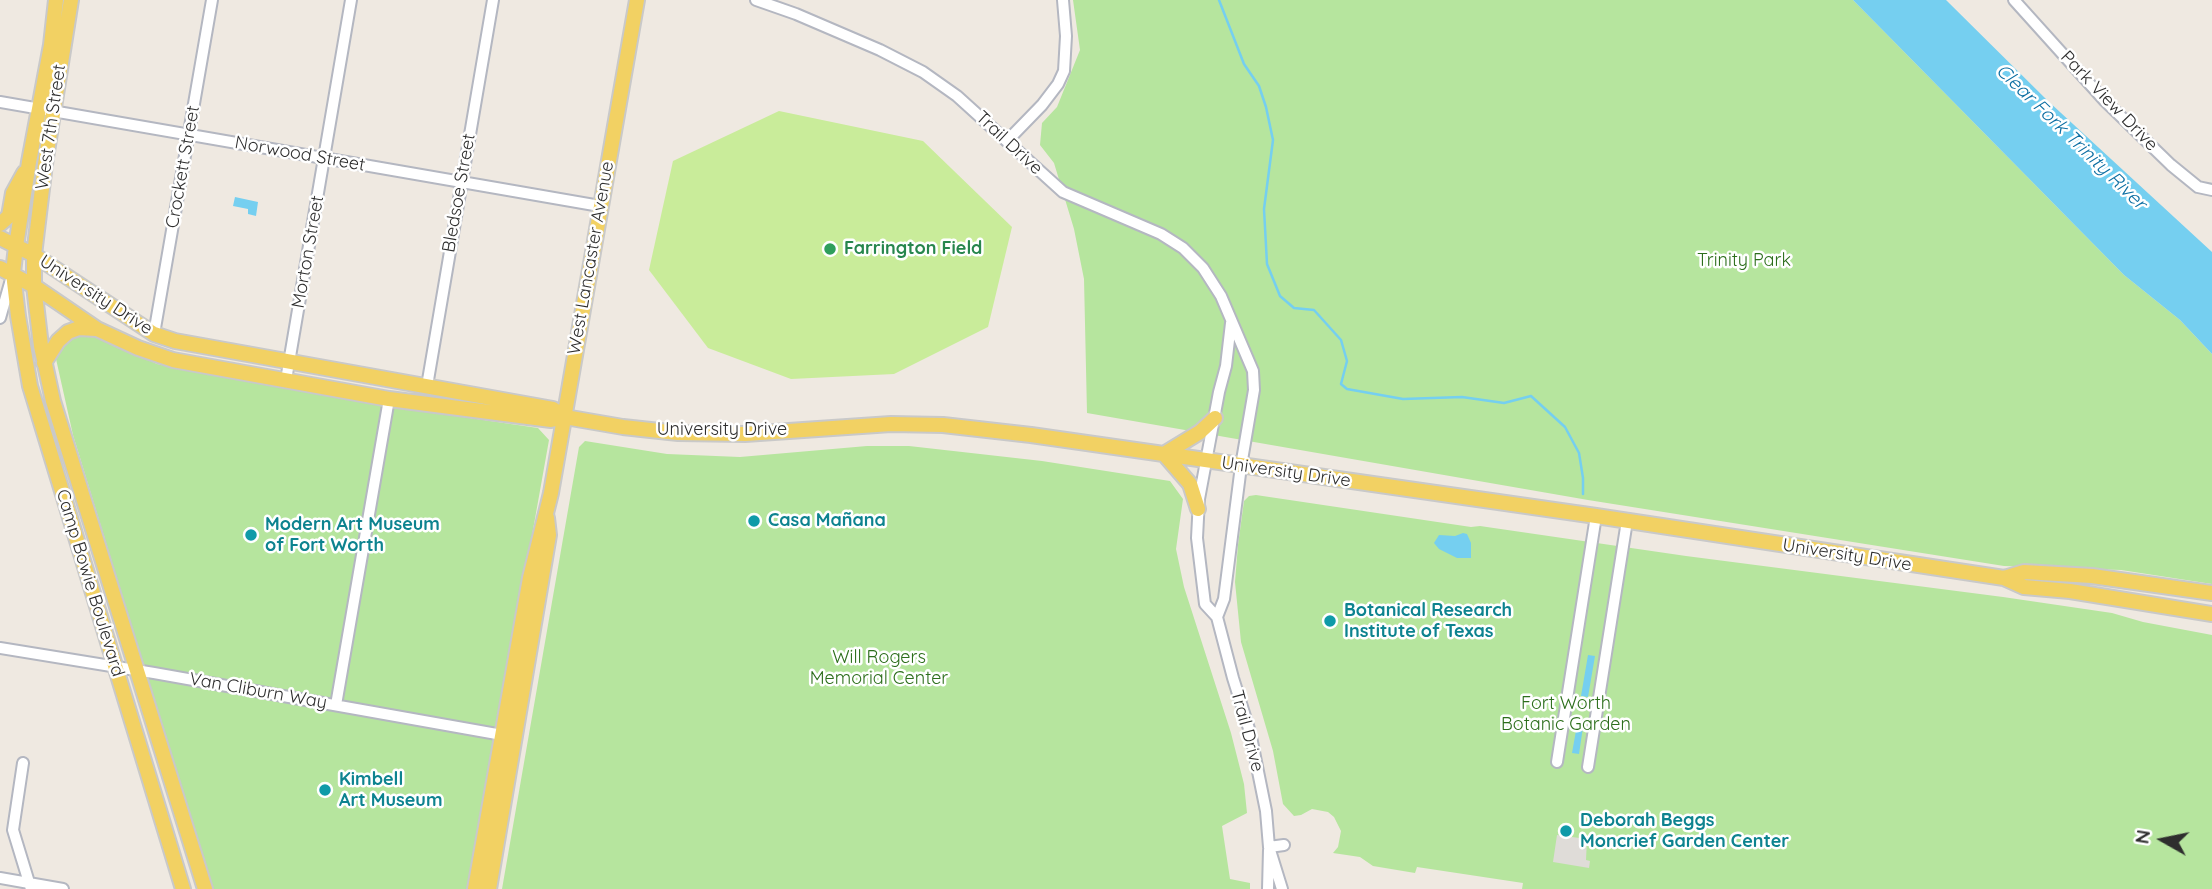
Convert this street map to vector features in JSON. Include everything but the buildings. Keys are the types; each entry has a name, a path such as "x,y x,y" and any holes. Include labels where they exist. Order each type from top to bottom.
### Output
{"main road":[{"name":"West 7th Street","path":"34,286 34,255 56,0"},
{"name":"West 7th Street","path":"4,273 16,246 29,162 47,110 71,0"},
{"name":"West Lancaster Avenue","path":"489,889 530,578 542,522 547,517 637,0"},
{"path":"0,224 9,216 13,193 29,162"},
{"name":"University Drive","path":"0,238 34,255 154,334 175,341 553,409 565,417"},
{"path":"4,273 34,255"},
{"name":"University Drive","path":"4,273 34,286 97,329 138,348 173,360 389,399 551,420 565,417 623,427 689,433 745,434 891,424 943,425 1596,516 2004,579 2024,587 2212,614"},
{"name":"Camp Bowie Boulevard","path":"4,273 18,316 30,386 183,889"},
{"name":"Camp Bowie Boulevard","path":"34,286 44,363 53,401 205,889"},
{"path":"44,363 58,341 68,332 79,328 97,329"},
{"path":"389,399 400,393 427,386"},
{"path":"1198,509 1190,484 1164,454 1200,432 1214,418"},
{"path":"58,478 76,472"},
{"name":"University Drive","path":"2004,579 2024,572 2134,581 2212,593"},
{"name":"West Lancaster Avenue","path":"475,889 509,736"},
{"path":"162,822 184,816"},
{"path":"170,848 191,842"}],"street":[{"name":"Crockett Street","path":"154,334 212,0"},
{"name":"Morton Street","path":"286,380 351,0"},
{"name":"Bledsoe Street","path":"427,386 493,0"},
{"name":"Trail Drive","path":"756,0 880,50 923,72 957,96 1063,191 1161,234 1183,248 1203,268 1221,296 1253,371 1254,390 1224,599 1217,617"},
{"path":"1008,141 1042,105 1061,78 1066,53 1063,0"},
{"name":"Park View Drive","path":"2014,0 2105,100 2153,147 2194,184 2212,190"},
{"name":"Norwood Street","path":"0,102 600,206"},
{"path":"0,318 4,273"},
{"name":"Trail Drive","path":"1231,320 1230,344 1198,509 1197,538 1205,604 1217,617 1255,751 1269,847 1282,889"},
{"path":"336,705 389,399"},
{"path":"1557,762 1596,516"},
{"path":"1588,767 1627,521"},
{"path":"2129,601 2134,581"},
{"name":"Van Cliburn Way","path":"0,648 509,736"},
{"path":"23,763 13,830 30,886"},
{"path":"1269,847 1284,845"},
{"name":"Trail Drive","path":"1268,889 1269,847"},
{"path":"0,878 30,886 63,889"}],"green space":[{"name":"Trinity Park","path":"1073,0 1853,0 2124,275 2180,320 2212,354 2212,584 2121,570 2004,566 1588,500 1087,413 1084,279 1074,229 1054,163 1040,145 1042,123 1057,107 1080,50"},
{"name":"Farrington Field","path":"779,111 923,141 1012,227 988,327 894,374 791,379 708,348 649,270 673,161"},
{"path":"89,332 157,364 381,405 538,428 549,440 469,889 212,889 73,435 56,359 60,343 66,336"},
{"name":"Will Rogers Memorial Center","path":"585,441 667,454 740,457 867,446 909,446 1042,461 1170,481 1183,499 1176,549 1184,587 1231,733 1244,784 1247,813 1222,826 1230,879 1250,883 1250,889 502,889 579,447"},
{"name":"Fort Worth Botanic Garden","path":"1249,496 1471,527 1480,526 2003,597 2112,613 2143,622 2212,635 2212,889 1522,889 1523,883 1417,867 1415,873 1373,866 1360,857 1333,853 1338,847 1341,831 1334,817 1328,812 1312,809 1294,816 1283,804 1273,751 1241,642 1235,582 1238,545 1244,501"}],"shaded area":[{"path":"1557,835 1587,839 1586,860 1590,861 1589,868 1553,862"}],"water":[{"name":"Clear Fork Trinity River","path":"1853,0 1946,0 2048,101 2212,252 2212,354 2180,320 2124,275"},
{"path":"235,197 258,202 256,216 248,214 248,209 233,206"},
{"path":"1467,534 1471,543 1471,558 1457,558 1439,549 1434,543 1439,535 1455,536"},
{"path":"1588,655 1595,656 1588,697 1581,696"},
{"path":"1577,725 1583,727 1579,754 1572,753"}],"waterway":[{"path":"1219,0 1244,64 1259,86 1273,140 1264,209 1267,264 1280,296 1294,308 1314,310 1341,340 1347,361 1341,384 1347,389 1403,399 1462,397 1504,403 1531,396 1565,427 1579,453 1583,494"}],"place":[{"name":"Farrington Field","path":"830,249"},
{"name":"Casa Mañana","path":"754,521"},
{"name":"Modern Art Museum of Fort Worth","path":"251,535"},
{"name":"Botanical Research Institute of Texas","path":"1330,621"},
{"name":"Kimbell Art Museum","path":"325,790"},
{"name":"Deborah Beggs Moncrief Garden Center","path":"1566,831"}]}
